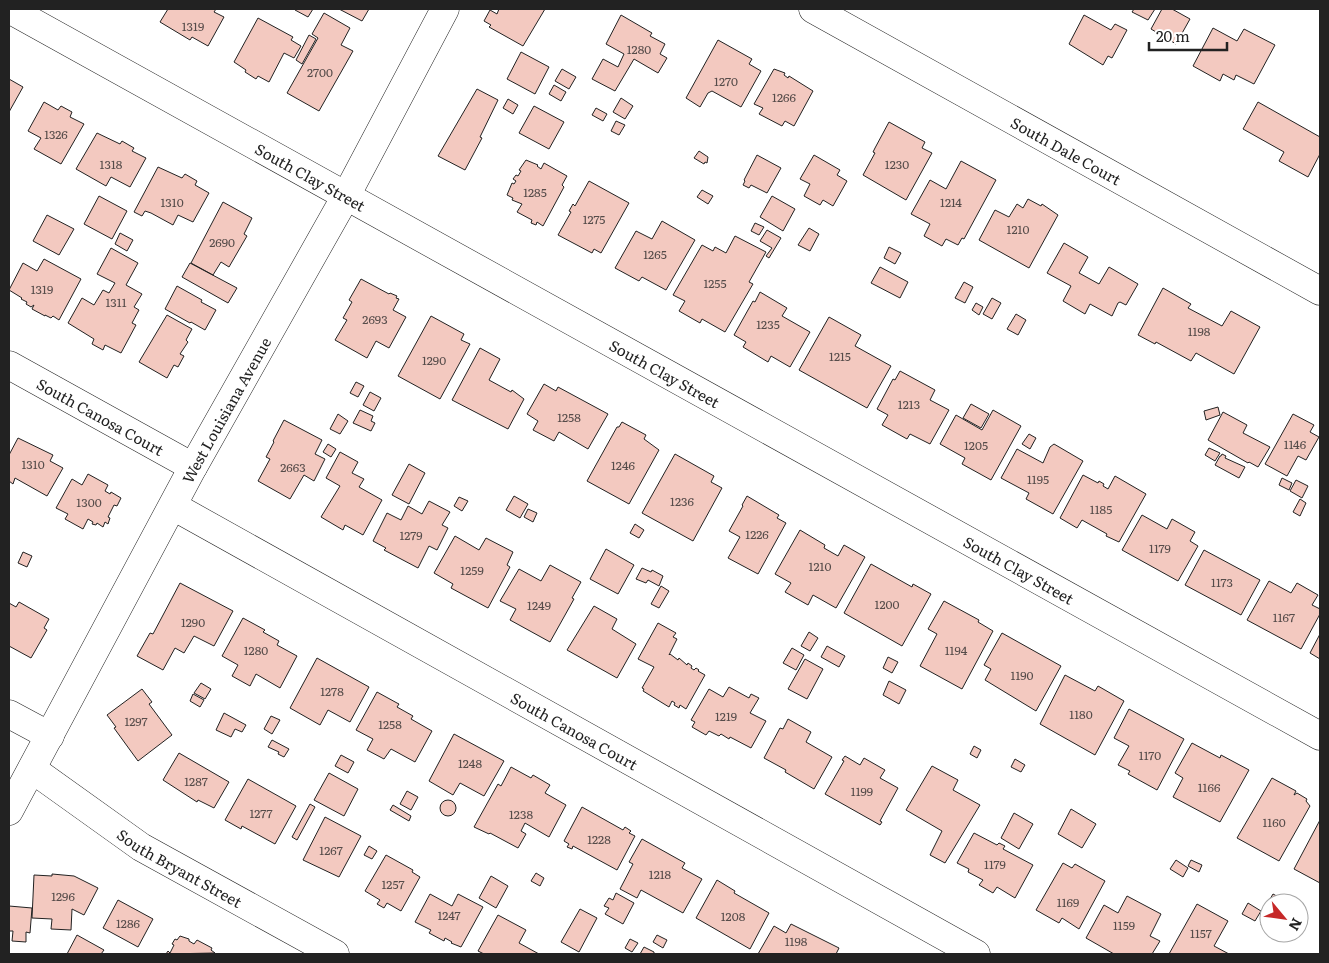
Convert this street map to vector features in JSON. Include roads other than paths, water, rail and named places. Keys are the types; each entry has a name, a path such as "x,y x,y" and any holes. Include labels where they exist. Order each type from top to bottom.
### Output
{"street":[{"name":"South Clay Street","path":"9,9 1320,736"},
{"name":"West Louisiana Avenue","path":"9,811 193,467 346,196 445,9"},
{"name":"South Dale Court","path":"812,9 1320,291"},
{"name":"South Canosa Court","path":"9,365 193,467"},
{"name":"South Canosa Court","path":"173,506 976,954"},
{"path":"9,714 50,736"},
{"name":"South Bryant Street","path":"32,769 142,847 335,954"}]}
